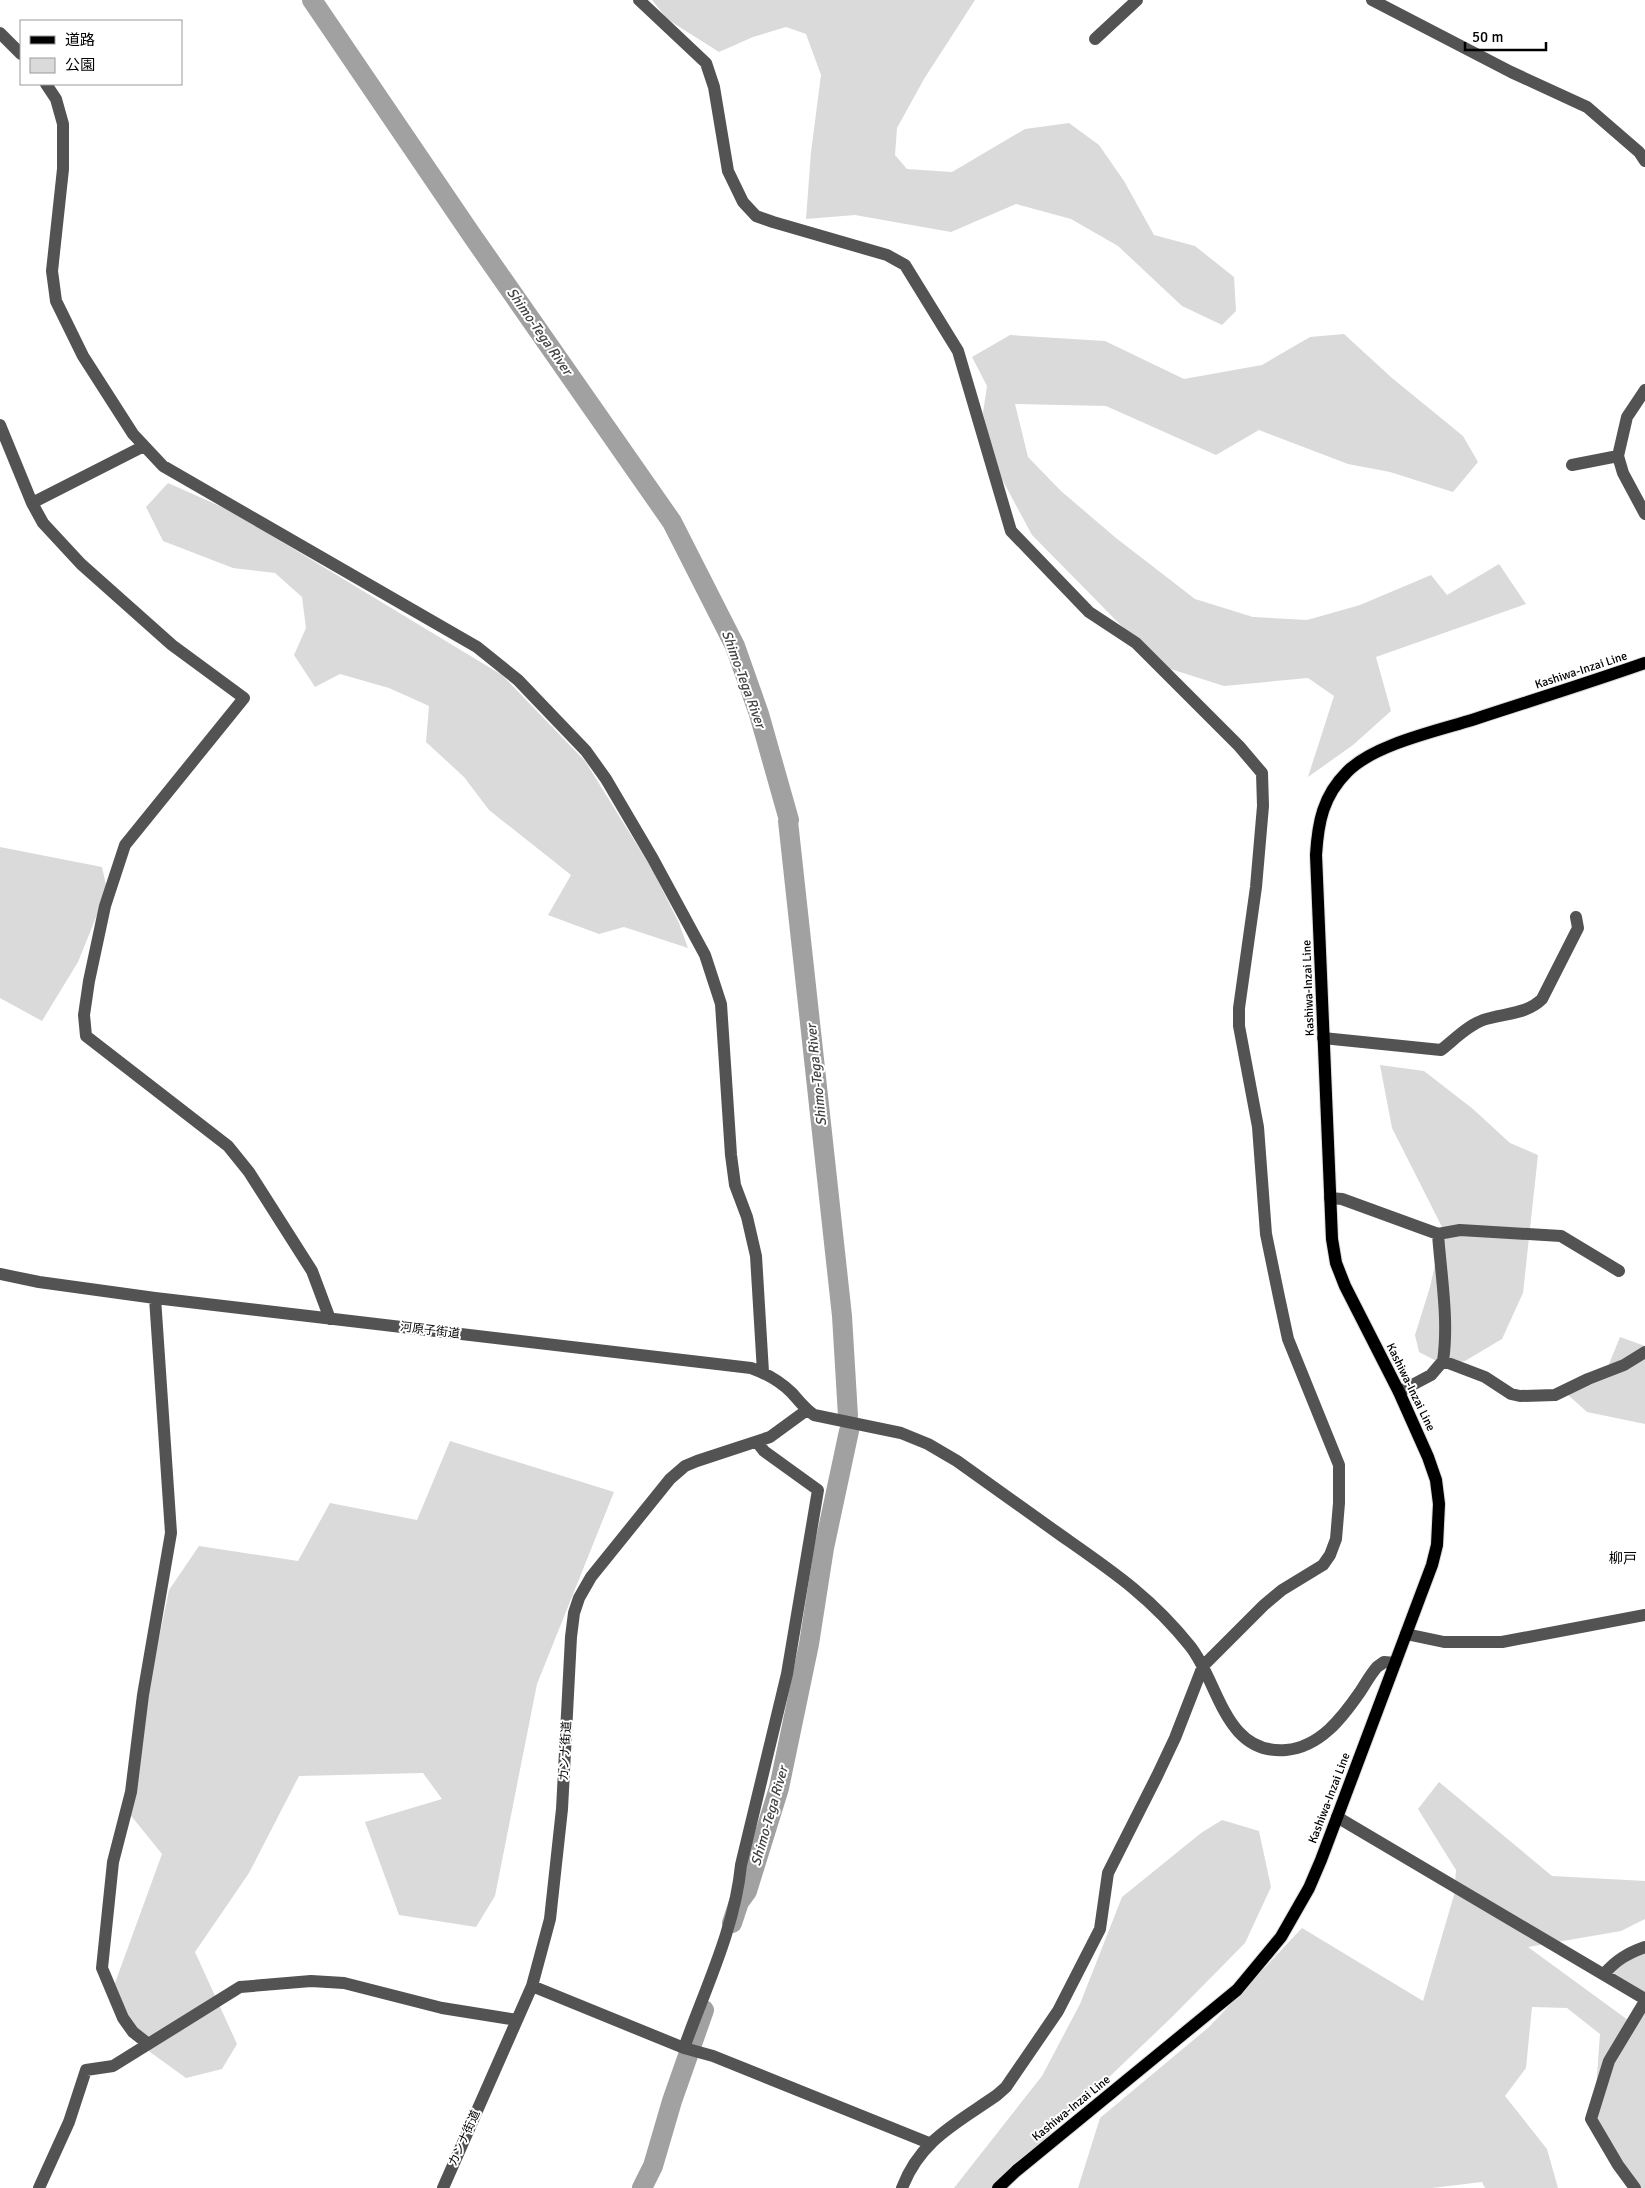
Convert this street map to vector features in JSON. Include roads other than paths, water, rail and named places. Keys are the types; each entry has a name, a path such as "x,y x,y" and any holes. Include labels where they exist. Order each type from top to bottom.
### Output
{"main road":[{"name":"Kashiwa-Inzai Line","path":"998,2188 1016,2171 1237,1990 1281,1937 1309,1888 1406,1634 1437,1545 1439,1504 1436,1480 1400,1392 1345,1286 1336,1263 1332,1239 1316,855 1321,812 1337,783 1349,770 1364,759 1394,746 1645,663"}],"street":[{"path":"639,0 706,63 714,87 728,171 743,202 756,216 887,255 905,264 958,352 1011,531 1089,612 1136,643 1239,746 1262,773 1264,806 1256,888 1239,1008 1239,1026 1258,1128 1266,1234 1288,1339 1338,1465 1339,1503 1336,1539 1330,1555 1323,1565 1282,1590 1264,1605 1203,1666 1175,1738 1108,1873 1100,1929 1058,2011 1006,2087 929,2143 916,2158 902,2188"},
{"path":"1096,39 1137,0"},
{"path":"1372,0 1511,72 1587,107 1643,151"},
{"path":"0,33 20,53"},
{"path":"47,85 56,99 62,124 63,169 52,271 56,301 83,356 134,434 164,466 477,647 518,680 586,751 606,780 658,867 705,955 721,1004 735,1184 747,1217 756,1256 763,1372"},
{"path":"1645,390 1627,417 1618,456 1623,473 1645,514"},
{"path":"0,425 32,503 43,523 81,564 172,645 244,698 125,845 105,906 89,981 84,1015 86,1036 228,1146 249,1172 312,1272 330,1319"},
{"path":"32,503 144,446"},
{"path":"1572,465 1618,456"},
{"path":"1323,1038 1440,1050 1470,1026 1482,1020 1535,1006 1542,999 1578,928 1576,917"},
{"path":"1330,1198 1342,1199 1438,1234 1460,1230 1561,1236 1619,1271"},
{"path":"1400,1392 1431,1375 1443,1361 1445,1326 1438,1234"},
{"name":"河原子街道","path":"0,1274 39,1282 155,1298 751,1368 763,1372 790,1392 806,1410 824,1418 901,1433 928,1444 957,1461 1133,1586 1170,1622 1192,1648 1203,1666 1231,1724 1244,1737 1260,1746 1286,1750 1318,1740 1334,1726 1377,1667 1384,1662 1395,1663"},
{"path":"147,2043 133,2032 123,2018 102,1968 113,1862 131,1792 144,1685 171,1533 155,1298"},
{"path":"1443,1361 1485,1377 1511,1394 1520,1396 1555,1395 1588,1379 1624,1365 1645,1352"},
{"name":"カンナ街道","path":"443,2188 532,1986 550,1919 557,1870 571,1637 574,1613 579,1598 611,1551 639,1520 670,1479 685,1466 757,1442 777,1432 806,1410"},
{"path":"684,2048 722,1944 739,1888 741,1865 786,1674 818,1490 764,1451 757,1442"},
{"path":"1406,1634 1444,1642 1502,1642 1645,1615"},
{"path":"1337,1817 1645,2000 1609,2061 1591,2120 1635,2188"},
{"path":"1604,1974 1614,1963 1629,1953 1645,1947"},
{"path":"39,2188 69,2122 86,2070 113,2066 147,2043 240,1987 311,1982 344,1983 442,2008 517,2020"},
{"path":"532,1986 684,2048 713,2056 929,2143"}],"waterway":[{"name":"Shimo-Tega River","path":"312,0 471,234 672,522 735,646 759,714 789,820 842,1316 848,1416"},
{"name":"Shimo-Tega River","path":"732,1923 739,1902 747,1891 779,1788 809,1644 824,1548 849,1431"},
{"name":"Shimo-Tega River","path":"642,2188 653,2166 672,2101 704,2010"}],"district":[{"name":"柳戸","path":"1623,1558"}]}
